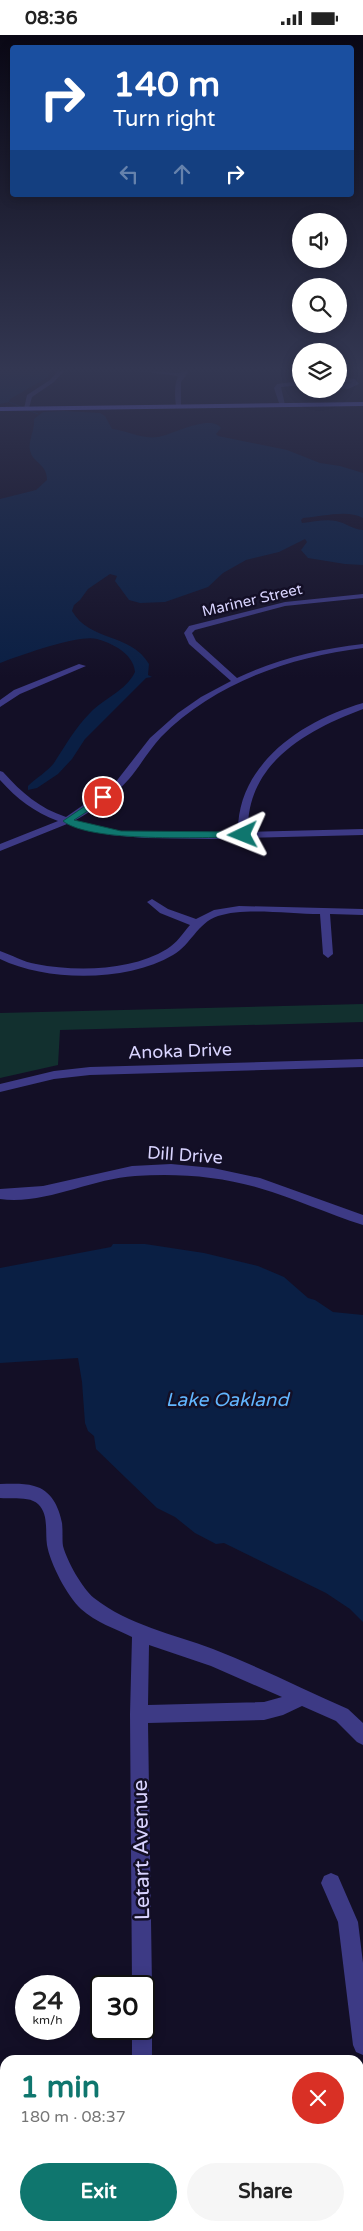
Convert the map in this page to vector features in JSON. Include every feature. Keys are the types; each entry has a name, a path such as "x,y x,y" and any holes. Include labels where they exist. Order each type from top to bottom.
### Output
{"street":[{"name":"Mariner Street","path":"236,681 192,642 188,633 192,628 285,604 363,596"},
{"path":"0,849 11,842 67,821 114,789 159,733 207,697 236,681 289,660 320,652 363,646"},
{"path":"0,704 17,692 82,666"},
{"path":"243,835 244,806 256,779 270,762 287,746 326,720 363,707"},
{"path":"0,774 11,788 25,799 58,818 121,834 243,835 363,832"},
{"path":"152,902 164,911 196,923"},
{"path":"0,955 11,962 61,971 84,971 138,965 159,958 181,944 196,923 210,915 230,909 363,912"},
{"path":"326,911 328,954"},
{"name":"Anoka Drive","path":"0,1088 54,1075 90,1071 363,1063"},
{"name":"Dill Drive","path":"0,1194 8,1195 43,1191 132,1171 172,1169 212,1173 260,1183 363,1220"},
{"path":"0,1491 34,1493 44,1499 49,1507 54,1523 56,1545 61,1562 70,1580 87,1603 113,1619 141,1632 213,1658 342,1715 363,1736"},
{"name":"Letart Avenue","path":"141,1632 139,1714 142,1975"},
{"path":"139,1714 264,1711 283,1706 302,1697"},
{"path":"331,1883 348,1922 363,2045"},
{"path":"142,2040 142,2055"}],"green space":[{"path":"363,1004 363,1022 60,1030 58,1065 0,1078 0,1013"}],"water":[{"path":"363,473 363,518 357,515 334,514 303,518 301,520 302,523 323,520 336,521 363,530 363,565 308,558 301,550 307,542 305,539 279,552 246,560 223,573 208,587 165,602 140,603 129,600 115,581 117,576 110,574 88,589 74,605 72,611 89,628 132,647 141,654 149,664 148,675 152,677 146,678 85,739 72,759 58,774 37,788 28,790 28,786 54,763 70,737 85,719 126,684 135,672 132,661 121,650 103,641 88,638 48,647 0,663 0,499 36,490 47,480 46,474"},
{"name":"Lake Oakland","path":"113,1244 145,1244 204,1253 258,1266 284,1277 308,1298 315,1300 333,1312 363,1315 363,1622 350,1609 326,1593 224,1543 216,1544 195,1533 175,1517 157,1508 96,1449 94,1436 88,1431 85,1423 78,1358 0,1363 0,1268 111,1247"}],"route":[{"path":"103,797 67,821 121,834 150,836 243,835"}]}
